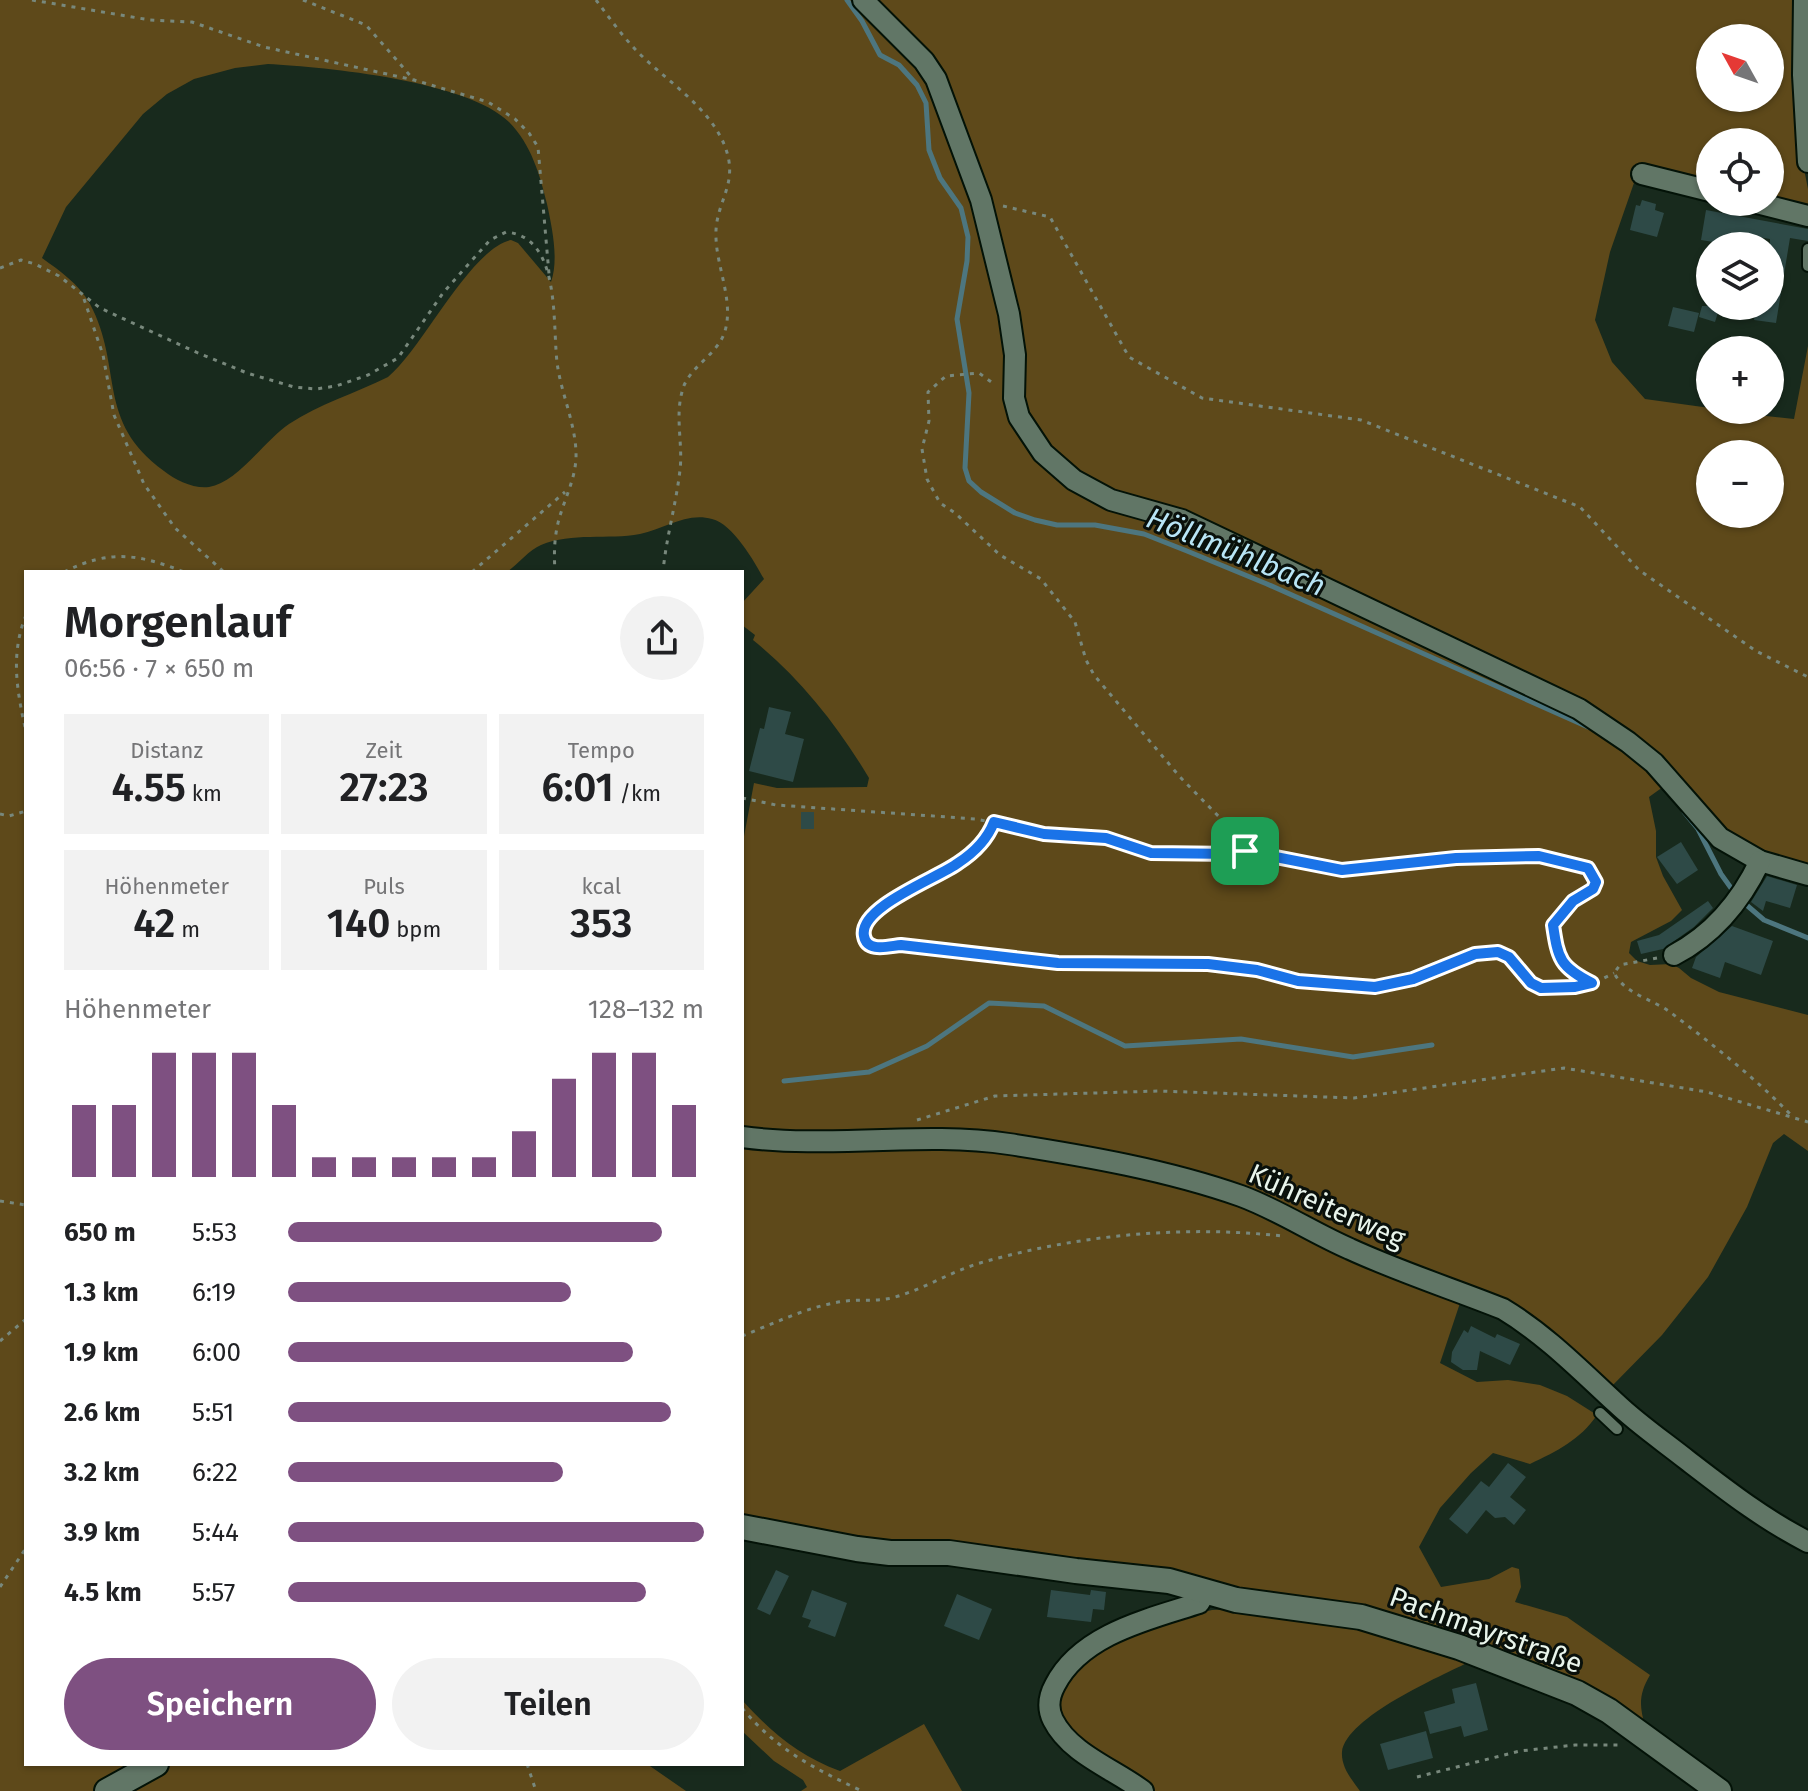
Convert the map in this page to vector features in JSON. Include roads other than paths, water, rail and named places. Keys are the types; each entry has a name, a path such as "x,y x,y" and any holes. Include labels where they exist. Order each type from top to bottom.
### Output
{"street":[{"path":"863,0 924,61 936,79 981,200 1009,314 1015,355 1014,398 1019,417 1029,436 1057,467 1111,500 1182,520 1579,709 1654,763 1720,838 1760,861 1808,875"},
{"path":"1804,0 1803,75 1808,162"},
{"path":"1642,174 1696,188"},
{"path":"1784,210 1808,216"},
{"path":"1674,955 1708,934 1738,898 1760,861"},
{"name":"Kühreiterweg","path":"744,1137 855,1142 962,1139 1008,1144 1100,1160 1249,1199 1365,1256 1503,1309 1555,1346 1638,1423 1724,1491 1808,1542"},
{"name":"Pachmayrstraße","path":"744,1527 868,1550 949,1553 1169,1581 1205,1593 1266,1605 1361,1617 1403,1628 1547,1680 1609,1711 1719,1791"},
{"path":"1143,1791 1073,1744 1053,1720 1049,1708 1051,1692 1067,1668 1094,1644 1119,1630 1199,1603 1205,1593"},
{"path":"107,1791 152,1766"}],"lane":[{"path":"1808,249 1808,266"},
{"path":"1600,1413 1610,1426"}],"waterway":[{"name":"Höllmühlbach","path":"847,0 880,55 899,65 917,85 926,103 929,150 940,178 961,208 968,237 957,319 969,393 965,468 969,481 1015,513 1035,520 1057,525 1095,525 1144,534 1187,551 1588,727"},
{"name":"Höllmühlbach","path":"1684,812 1698,829 1721,874 1736,895"},
{"name":"Höllmühlbach","path":"1743,902 1764,920 1808,938"},
{"path":"784,1081 869,1072 927,1046 989,1003 1044,1006 1125,1046 1241,1039 1353,1057 1432,1045"}]}
